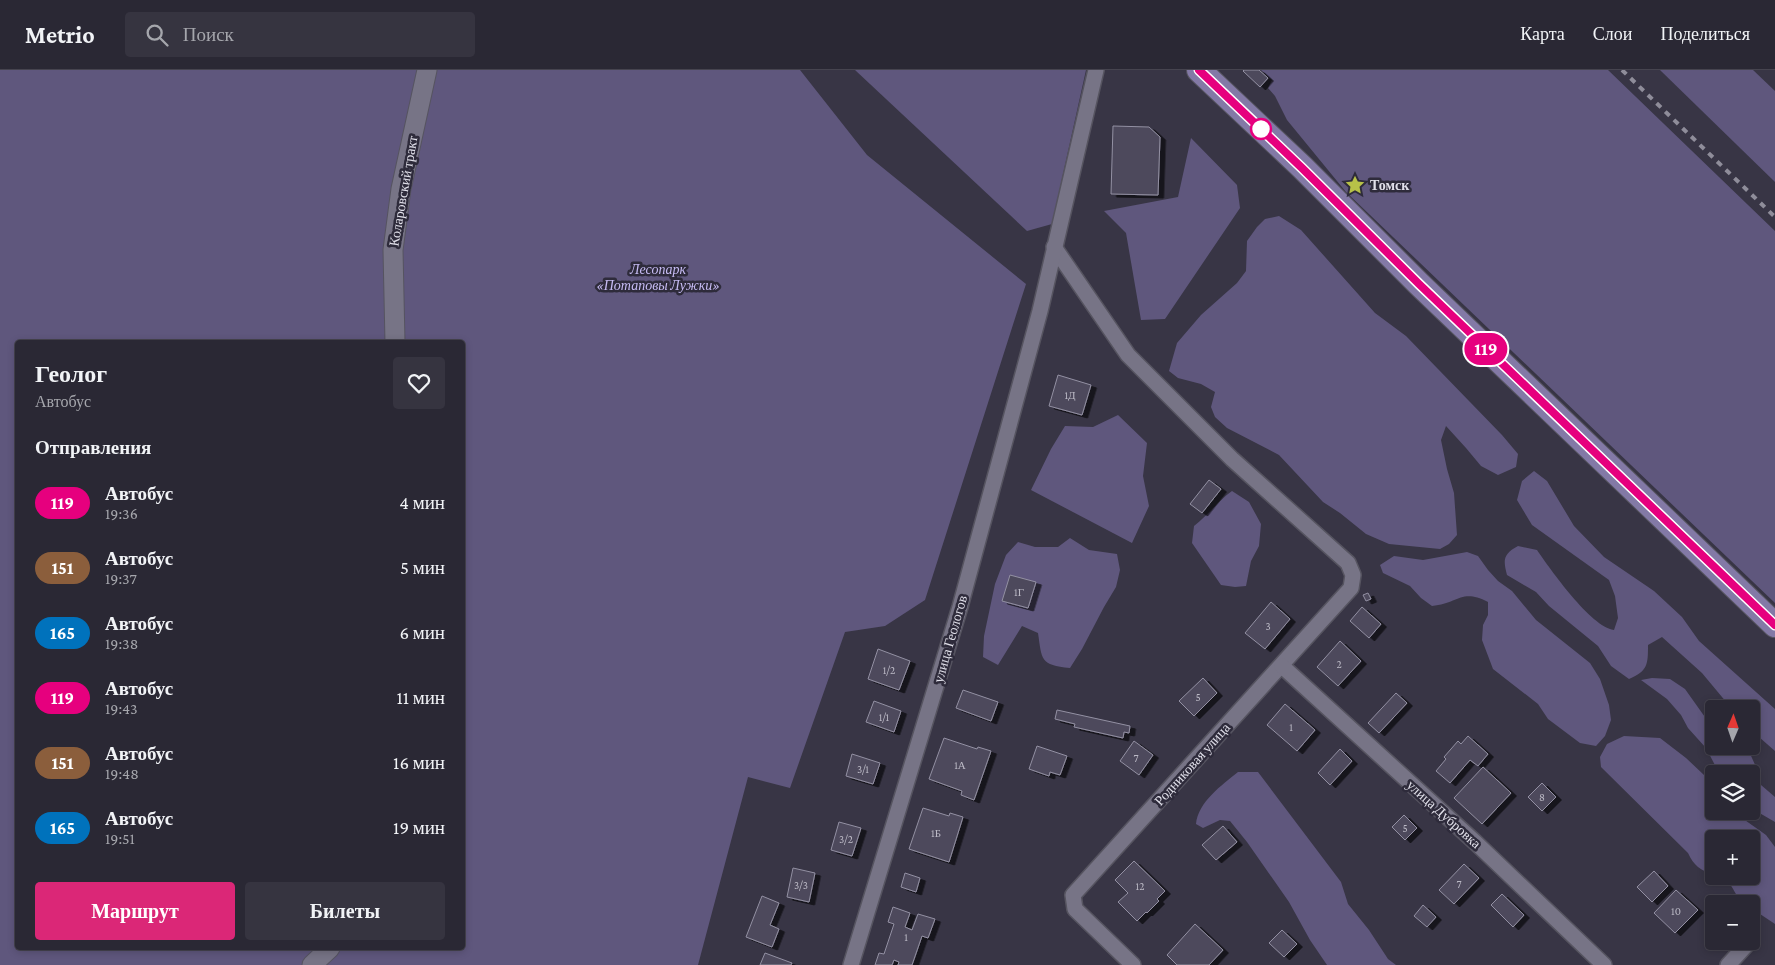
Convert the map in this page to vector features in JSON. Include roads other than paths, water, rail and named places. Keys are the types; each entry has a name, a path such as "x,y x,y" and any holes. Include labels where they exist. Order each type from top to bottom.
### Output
{"main road":[{"path":"1199,70 1775,625"}],"street":[{"name":"Коларовский тракт","path":"395,340 392,250 401,189 427,70"},
{"name":"улица Геологов","path":"851,965 960,608 1040,311 1096,70"},
{"name":"Родниковая улица","path":"1054,247 1128,355 1232,459 1342,558 1352,570 1353,579 1351,588 1282,666 1073,895 1075,910 1133,965"},
{"name":"улица Дубровка","path":"1282,666 1476,842 1604,965"},
{"path":"312,965 328,950"},
{"path":"1728,965 1742,950"}],"railway":[{"path":"1622,70 1775,217"}],"place":[{"name":"Томск","path":"1355,185"}],"park label":[{"name":"Лесопарк «Потаповы Лужки»","path":"658,277"}]}
